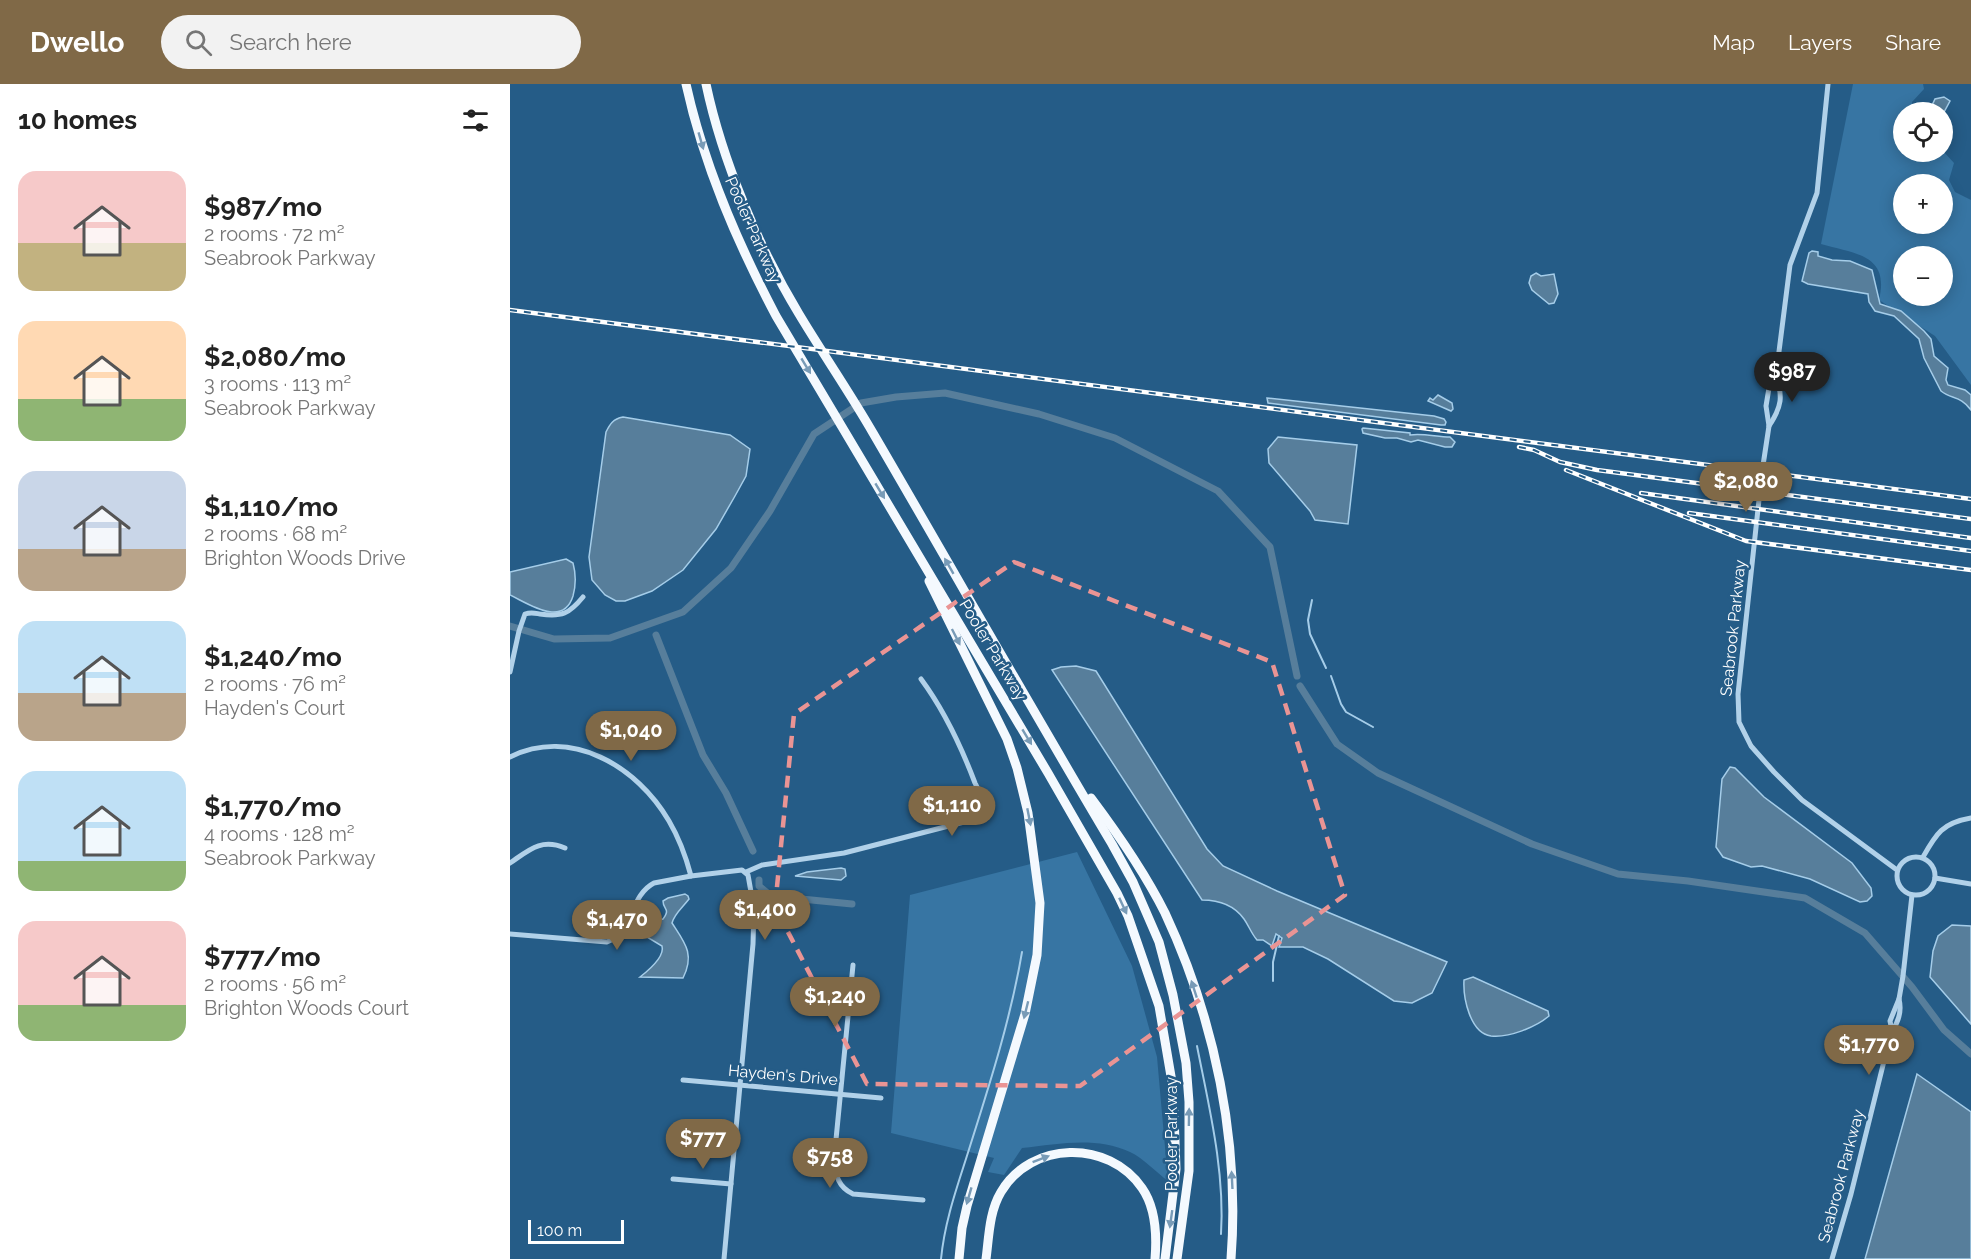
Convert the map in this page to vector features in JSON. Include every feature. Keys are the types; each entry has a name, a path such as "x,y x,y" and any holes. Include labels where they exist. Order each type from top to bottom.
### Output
{"main road":[{"name":"Pooler Parkway","path":"686,84 713,179 739,240 776,316 1048,773 1128,916 1159,1006 1173,1088 1176,1169 1165,1259"},
{"name":"Pooler Parkway","path":"704,84 733,171 757,232 798,313 872,431 1133,882 1159,942 1186,1063 1190,1102 1189,1171 1178,1259"},
{"path":"913,546 934,595 1007,740 1017,768 1028,813 1040,903 1037,955 1030,994 967,1206 959,1259"},
{"path":"1063,762 1114,829 1164,911 1194,988 1215,1058 1224,1105 1233,1182 1231,1259"},
{"path":"986,1259 992,1217 997,1200 1008,1182 1034,1161 1056,1154 1078,1152 1099,1156 1118,1165 1143,1190 1155,1225 1155,1259"}],"street":[{"name":"Seabrook Parkway","path":"1828,84 1817,193 1790,265 1776,375 1769,388 1766,406 1769,426 1738,694 1739,722 1751,746 1802,800 1897,870"},
{"name":"Seabrook Parkway","path":"1769,426 1778,412 1781,401 1776,375"},
{"path":"510,672 525,614 530,612 565,614 583,597"},
{"path":"510,934 607,942 614,939 625,928 641,893 654,883 742,870 746,872 762,866 865,848 975,818 981,812 983,802 962,749 921,679"},
{"path":"510,757 534,748 563,746 588,751 612,762 636,781 668,818 692,876"},
{"path":"1923,857 1937,833 1950,824 1971,818"},
{"path":"510,863 537,846 554,844 565,848"},
{"path":"1916,856 1923,857 1932,866 1934,883 1923,894 1906,893 1898,883 1897,870 1904,860 1916,856"},
{"path":"724,1259 754,922 752,897 746,872"},
{"path":"1935,878 1971,884"},
{"name":"Seabrook Parkway","path":"1833,1259 1892,1031 1890,1021 1899,999 1912,895"},
{"path":"854,965 834,1160 836,1173 845,1190 853,1194 923,1200"},
{"name":"Hayden's Drive","path":"683,1080 881,1098"},
{"path":"673,1179 732,1184"}],"highlighted area":[{"path":"1014,562 1272,662 1345,895 1080,1086 867,1084 775,907 794,714"}],"shaded area":[{"path":"1853,84 1923,84 1924,89 1912,102 1893,102 1893,162 1954,163 1951,174 1893,174 1893,234 1953,234 1953,188 1955,192 1971,200 1971,385 1935,336 1879,300 1881,285 1879,273 1867,258 1821,244"},
{"path":"1944,97 1950,101 1934,102 1935,99"},
{"path":"1818,252 1818,256 1850,261 1872,270 1880,304 1901,311 1931,339 1934,356 1948,368 1946,380 1948,385 1965,390 1971,395 1971,410 1960,400 1941,391 1924,358 1919,339 1894,316 1875,311 1869,302 1868,294 1802,281 1809,253"},
{"path":"1536,273 1541,276 1554,274 1558,294 1554,303 1549,304 1532,290 1529,283 1531,276"},
{"path":"1438,395 1452,403 1451,411 1428,401"},
{"path":"1267,398 1434,416 1446,422 1445,425 1441,425 1268,403"},
{"path":"623,417 730,435 750,449 746,476 735,496 716,529 683,570 652,591 625,601 616,601 605,595 592,580 589,557 606,432 612,422"},
{"path":"1363,428 1410,433 1410,435 1450,437 1455,442 1452,447 1445,447 1418,440 1411,442 1363,433"},
{"path":"1278,437 1357,445 1348,524 1315,520 1269,463 1268,449"},
{"path":"566,559 573,563 575,584 573,596 568,606 562,611 545,611 510,595 510,572"},
{"path":"1076,666 1096,671 1207,849 1223,866 1447,962 1432,993 1412,1003 1394,1001 1328,959 1303,947 1279,947 1282,938 1276,934 1272,946 1263,940 1257,940 1244,919 1231,907 1220,902 1202,900 1052,670"},
{"path":"1730,767 1735,768 1764,797 1852,863 1871,888 1872,896 1867,901 1860,902 1810,879 1762,866 1751,867 1723,857 1716,847 1722,779"},
{"path":"1077,852 1132,966 1157,1057 1168,1181 1145,1161 1130,1152 1104,1144 1077,1142 1022,1148 1004,1175 988,1172 994,1158 891,1133 910,895"},
{"path":"845,869 846,876 841,880 795,876 807,872"},
{"path":"685,894 689,899 672,923 687,949 687,970 683,978 640,977 656,963 662,950 662,946 642,934 649,922 663,919 667,911 663,901"},
{"path":"1952,925 1971,926 1971,1024 1930,977 1933,951 1938,936"},
{"path":"1473,977 1548,1011 1549,1016 1530,1028 1514,1033 1491,1036 1484,1033 1473,1022 1465,996 1464,980"},
{"path":"1917,1074 1971,1112 1971,1259 1865,1259"}],"waterway":[{"path":"510,626 554,639 610,638 683,612 731,568 770,511 814,434 861,403 896,397 945,393 1039,414 1115,438 1218,491 1270,547 1297,676"},
{"path":"1312,600 1308,620 1310,634 1326,668"},
{"path":"656,635 703,755 726,793 753,851"},
{"path":"1331,676 1346,712 1373,727"},
{"path":"1300,686 1337,744 1378,773 1532,844 1618,874 1688,881 1805,898 1865,933 1912,987 1944,1030 1971,1054"},
{"path":"759,880 759,886 771,896 852,904"},
{"path":"1273,981 1273,962 1279,936"},
{"path":"941,1259 949,1215 1000,1048 1022,952"},
{"path":"1197,1046 1218,1163 1222,1210 1221,1234"}],"railway":[{"path":"510,310 1971,499"},
{"path":"1519,447 1534,450 1560,462 1597,470 1971,519"},
{"path":"1566,470 1746,541 1971,570"},
{"path":"1641,493 1971,538"},
{"path":"1689,513 1971,551"}]}
